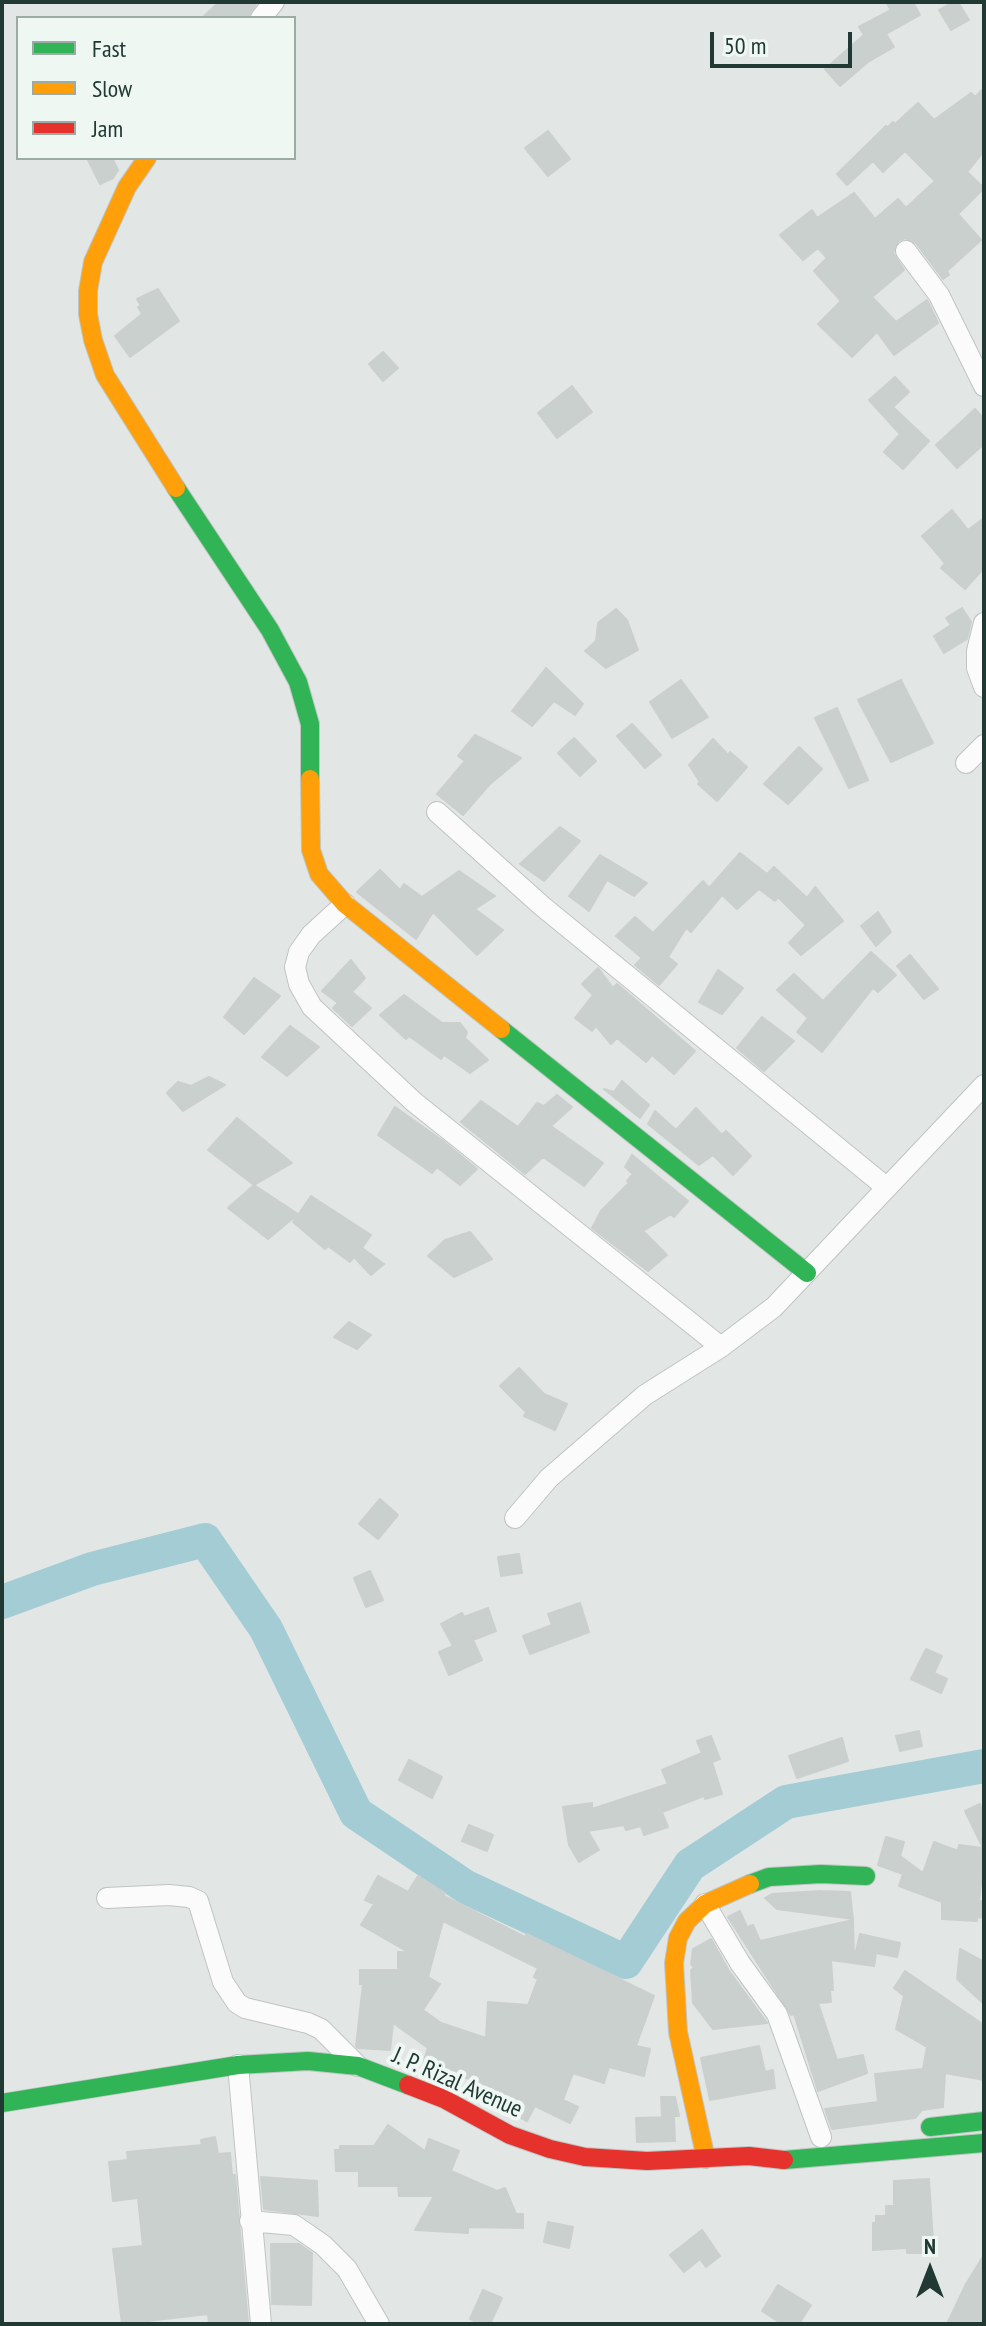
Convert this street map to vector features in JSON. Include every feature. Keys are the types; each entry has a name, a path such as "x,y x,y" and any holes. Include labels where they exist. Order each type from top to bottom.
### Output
{"street":[{"path":"146,160 127,187 93,262 88,291 93,340 105,375 134,425 270,630 298,682 307,707 311,733 311,832 313,862 319,874 345,904 807,1273"},
{"path":"906,251 939,295 984,386"},
{"path":"984,623 977,651 977,668 984,687"},
{"path":"966,763 984,745"},
{"path":"437,812 542,906 886,1187"},
{"path":"345,904 311,935 299,952 295,967 299,984 312,1007 414,1102 721,1347"},
{"path":"515,1518 549,1478 645,1395 721,1347 774,1307 984,1085"},
{"path":"706,2159 678,2032 674,1963 678,1938 687,1921 705,1904 769,1877 821,1874 866,1876"},
{"path":"107,1898 169,1895 198,1901 223,1982 237,2003 245,2008 321,2029 358,2066"},
{"path":"705,1904 740,1963 777,2014 828,2137"},
{"name":"J. P. Rizal Avenue","path":"2,2103 238,2065 308,2061 358,2066 444,2099 510,2135 585,2157 647,2161 749,2156 778,2161 984,2143"},
{"path":"238,2065 261,2324"},
{"path":"911,2129 984,2121"},
{"name":"J. P. Rizal Avenue","path":"749,2156 767,2146 828,2137"},
{"path":"250,2221 294,2225 323,2245 347,2269 379,2324"}],"building":[{"path":"219,2 257,2 249,16 204,16"},
{"path":"886,2 913,2 920,15 886,34 894,47 868,62 840,86 825,69 864,35 859,27 891,10"},
{"path":"958,2 969,20 951,30 939,10"},
{"path":"984,88 984,151 967,172 984,188 958,214 981,240 947,271 949,275 943,279 916,243 905,238 898,241 893,253 904,270 872,297 896,322 927,300 938,323 894,355 877,332 852,357 818,324 841,301 814,271 827,258 818,248 803,260 780,235 812,210 817,218 854,193 875,219 898,199 906,208 935,181 905,151 883,172 873,161 847,185 837,174 886,126 895,124 918,103 934,120 971,93 975,97"},
{"path":"548,131 570,159 548,176 525,148"},
{"path":"88,160 113,160 118,170 113,178 100,184"},
{"path":"158,289 179,321 130,357 115,336 142,314 137,299"},
{"path":"383,352 398,368 383,381 369,364"},
{"path":"895,377 909,392 893,407 929,441 903,469 884,452 900,434 869,400"},
{"path":"572,386 592,412 557,438 538,413"},
{"path":"975,409 984,419 984,444 957,468 936,445"},
{"path":"952,510 968,530 984,518 984,568 965,589 941,568 945,563 922,536"},
{"path":"962,608 971,622 967,639 944,653 934,636 951,625 946,618"},
{"path":"616,609 627,620 638,650 606,668 585,651 596,641 598,623"},
{"path":"546,668 583,704 575,715 554,701 532,726 512,711"},
{"path":"681,680 708,717 672,738 650,702"},
{"path":"901,680 933,743 891,762 858,700"},
{"path":"837,708 868,780 849,788 815,718"},
{"path":"632,724 661,755 645,768 617,736"},
{"path":"475,735 521,758 489,785 463,815 437,794 465,761 458,756"},
{"path":"574,738 596,761 580,776 558,753"},
{"path":"713,739 728,755 730,752 747,767 717,801 698,784 700,782 689,765"},
{"path":"799,747 822,769 788,804 764,784"},
{"path":"560,827 580,841 544,881 520,864"},
{"path":"740,853 767,874 774,867 807,898 815,887 843,921 801,955 789,943 806,925 778,897 775,901 759,889 737,909 722,895 691,932 686,928 668,957 677,964 659,985 635,965 642,958 616,936 635,917 653,933 703,881 709,888"},
{"path":"600,855 647,883 634,896 607,880 589,911 569,896"},
{"path":"380,870 400,890 404,884 422,897 459,871 495,896 475,909 503,930 477,955 433,912 416,939 357,892"},
{"path":"878,912 891,932 876,946 861,926"},
{"path":"871,952 896,975 878,992 873,988 822,1052 797,1032 808,1018 777,990 794,974 823,1001"},
{"path":"910,955 938,989 924,999 897,966"},
{"path":"351,960 365,978 352,992 371,1008 352,1026 333,1008 338,1003 322,991"},
{"path":"598,968 613,988 617,984 695,1051 674,1074 652,1055 646,1062 617,1038 611,1044 596,1026 592,1031 575,1018 593,995 582,984"},
{"path":"718,970 743,988 722,1014 699,1002"},
{"path":"254,978 280,996 244,1034 224,1017"},
{"path":"404,995 442,1023 460,1023 467,1032 465,1038 488,1060 470,1073 444,1055 441,1059 409,1036 406,1039 380,1015"},
{"path":"762,1017 794,1041 764,1071 737,1048"},
{"path":"290,1026 319,1047 287,1076 262,1057"},
{"path":"209,1077 225,1085 183,1111 167,1093 178,1082 191,1086"},
{"path":"622,1081 649,1105 640,1118 604,1089 614,1092"},
{"path":"557,1095 572,1107 551,1126 603,1163 584,1186 543,1157 525,1174 461,1122 481,1101 518,1127 537,1103 544,1106"},
{"path":"395,1107 477,1169 460,1185 437,1167 432,1173 378,1135"},
{"path":"696,1108 722,1135 726,1131 751,1156 733,1175 713,1155 699,1165 648,1124 655,1111 676,1130"},
{"path":"237,1118 292,1163 254,1185 208,1150"},
{"path":"632,1155 688,1201 674,1217 671,1214 643,1231 667,1255 648,1271 592,1228 601,1211 629,1183 627,1181 633,1174 625,1167"},
{"path":"254,1185 298,1214 268,1239 228,1208"},
{"path":"311,1196 371,1235 362,1248 384,1264 371,1275 354,1257 350,1262 328,1246 325,1249 293,1222"},
{"path":"470,1232 492,1259 454,1277 428,1256 445,1240"},
{"path":"349,1322 371,1335 357,1349 334,1337"},
{"path":"519,1368 544,1394 567,1404 555,1430 524,1416 526,1412 500,1386"},
{"path":"380,1499 398,1515 378,1539 359,1524"},
{"path":"519,1554 522,1573 501,1576 498,1557"},
{"path":"370,1571 383,1600 366,1607 354,1578"},
{"path":"580,1603 589,1632 530,1654 523,1636 552,1625 548,1614"},
{"path":"488,1608 496,1631 473,1640 482,1660 449,1675 439,1652 453,1646 441,1624 462,1613 464,1617"},
{"path":"926,1649 942,1656 934,1673 947,1679 941,1693 911,1679"},
{"path":"919,1731 922,1746 900,1751 896,1736"},
{"path":"711,1736 720,1759 712,1762 722,1794 705,1799 704,1796 662,1812 668,1827 644,1835 641,1826 626,1830 624,1825 588,1831 599,1850 579,1862 569,1845 563,1807 592,1803 592,1809 668,1784 662,1770 702,1753 697,1741"},
{"path":"842,1738 848,1761 797,1778 789,1756"},
{"path":"409,1760 442,1777 432,1798 399,1780"},
{"path":"980,1804 984,1813 984,1859 979,1901 984,1901 984,1918 977,1917 977,1921 942,1919 942,1902 899,1886 903,1874 878,1865 886,1837 904,1842 900,1856 923,1873 934,1842 958,1851 959,1845 983,1848 965,1811"},
{"path":"469,1825 493,1835 487,1851 462,1841"},
{"path":"378,1876 408,1892 418,1876 445,1893 444,1896 654,1996 636,2046 650,2049 644,2076 609,2067 604,2083 573,2073 563,2100 578,2107 570,2123 535,2106 527,2121 510,2112 515,2103 480,2086 481,2083 423,2063 428,2048 393,2023 390,2050 358,2048 363,1984 360,1984 360,1970 398,1970 398,1952 408,1952 361,1925 374,1904 365,1900","holes":["443,1921 538,1968 534,1977 538,1979 528,2005 488,2002 486,2038 441,2023 423,2010 440,1984 428,1977"]},
{"path":"850,1892 853,1919 777,1909 765,1898 772,1894"},
{"path":"740,1911 747,1927 753,1925 760,1941 853,1920 854,1959 860,1934 900,1943 897,1957 876,1953 874,1966 831,1960 831,2002 818,2003 837,2060 863,2055 867,2073 818,2091 794,2014 791,2015 728,1917"},
{"path":"711,1939 729,1971 767,2023 713,2029 693,2003 693,1949"},
{"path":"960,1949 984,1962 984,2004 957,1979"},
{"path":"905,1971 984,2025 984,2080 945,2073 943,2107 922,2110 915,2118 832,2129 825,2109 878,2102 875,2074 923,2069 927,2047 896,2029 904,1996 894,1988"},
{"path":"759,2046 765,2072 773,2070 775,2088 710,2100 701,2058"},
{"path":"661,2097 675,2097 679,2116 662,2116"},
{"path":"674,2117 675,2141 637,2142 636,2118"},
{"path":"388,2125 425,2151 429,2139 459,2151 451,2171 497,2191 505,2188 516,2214 523,2214 523,2228 468,2227 468,2233 415,2230 434,2196 399,2196 398,2186 359,2186 359,2171 336,2171 335,2150 340,2150 340,2146 374,2146"},
{"path":"215,2137 218,2154 230,2153 232,2175 235,2175 248,2324 209,2324 208,2314 122,2324 113,2249 143,2246 138,2198 113,2201 109,2162 128,2160 127,2152 202,2145 201,2140"},
{"path":"261,2177 317,2181 318,2216 264,2209"},
{"path":"929,2179 933,2241 927,2241 927,2253 907,2253 907,2248 873,2250 873,2223 876,2223 876,2216 886,2216 886,2206 894,2206 894,2181"},
{"path":"548,2222 573,2227 569,2248 544,2242"},
{"path":"702,2230 720,2256 706,2267 700,2259 684,2272 670,2255"},
{"path":"271,2244 299,2244 312,2253 311,2305 272,2304"},
{"path":"984,2255 984,2324 947,2324 966,2284"},
{"path":"778,2285 811,2305 799,2324 782,2324 762,2311"},
{"path":"483,2290 502,2298 490,2324 470,2319"}],"waterway":[{"path":"2,1602 92,1569 205,1540 266,1629 356,1813 466,1887 626,1962 690,1865 786,1802 984,1766"}],"traffic: fast":[{"path":"176,488 270,630 298,682 310,724 310,779"},
{"path":"501,1029 807,1273"},
{"path":"750,1884 769,1877 821,1874 866,1876"},
{"path":"2,2103 238,2065 308,2061 358,2066 408,2085"},
{"path":"930,2127 984,2121"},
{"path":"784,2160 984,2143"}],"traffic: slow":[{"path":"146,160 127,187 93,262 88,314 105,375 176,488"},
{"path":"310,779 311,850 319,874 345,904 501,1029"},
{"path":"706,2159 678,2032 674,1963 678,1938 687,1921 705,1904 750,1884"}],"traffic: jam":[{"path":"408,2085 444,2099 510,2135 585,2157 647,2161 749,2156 784,2160"}]}
